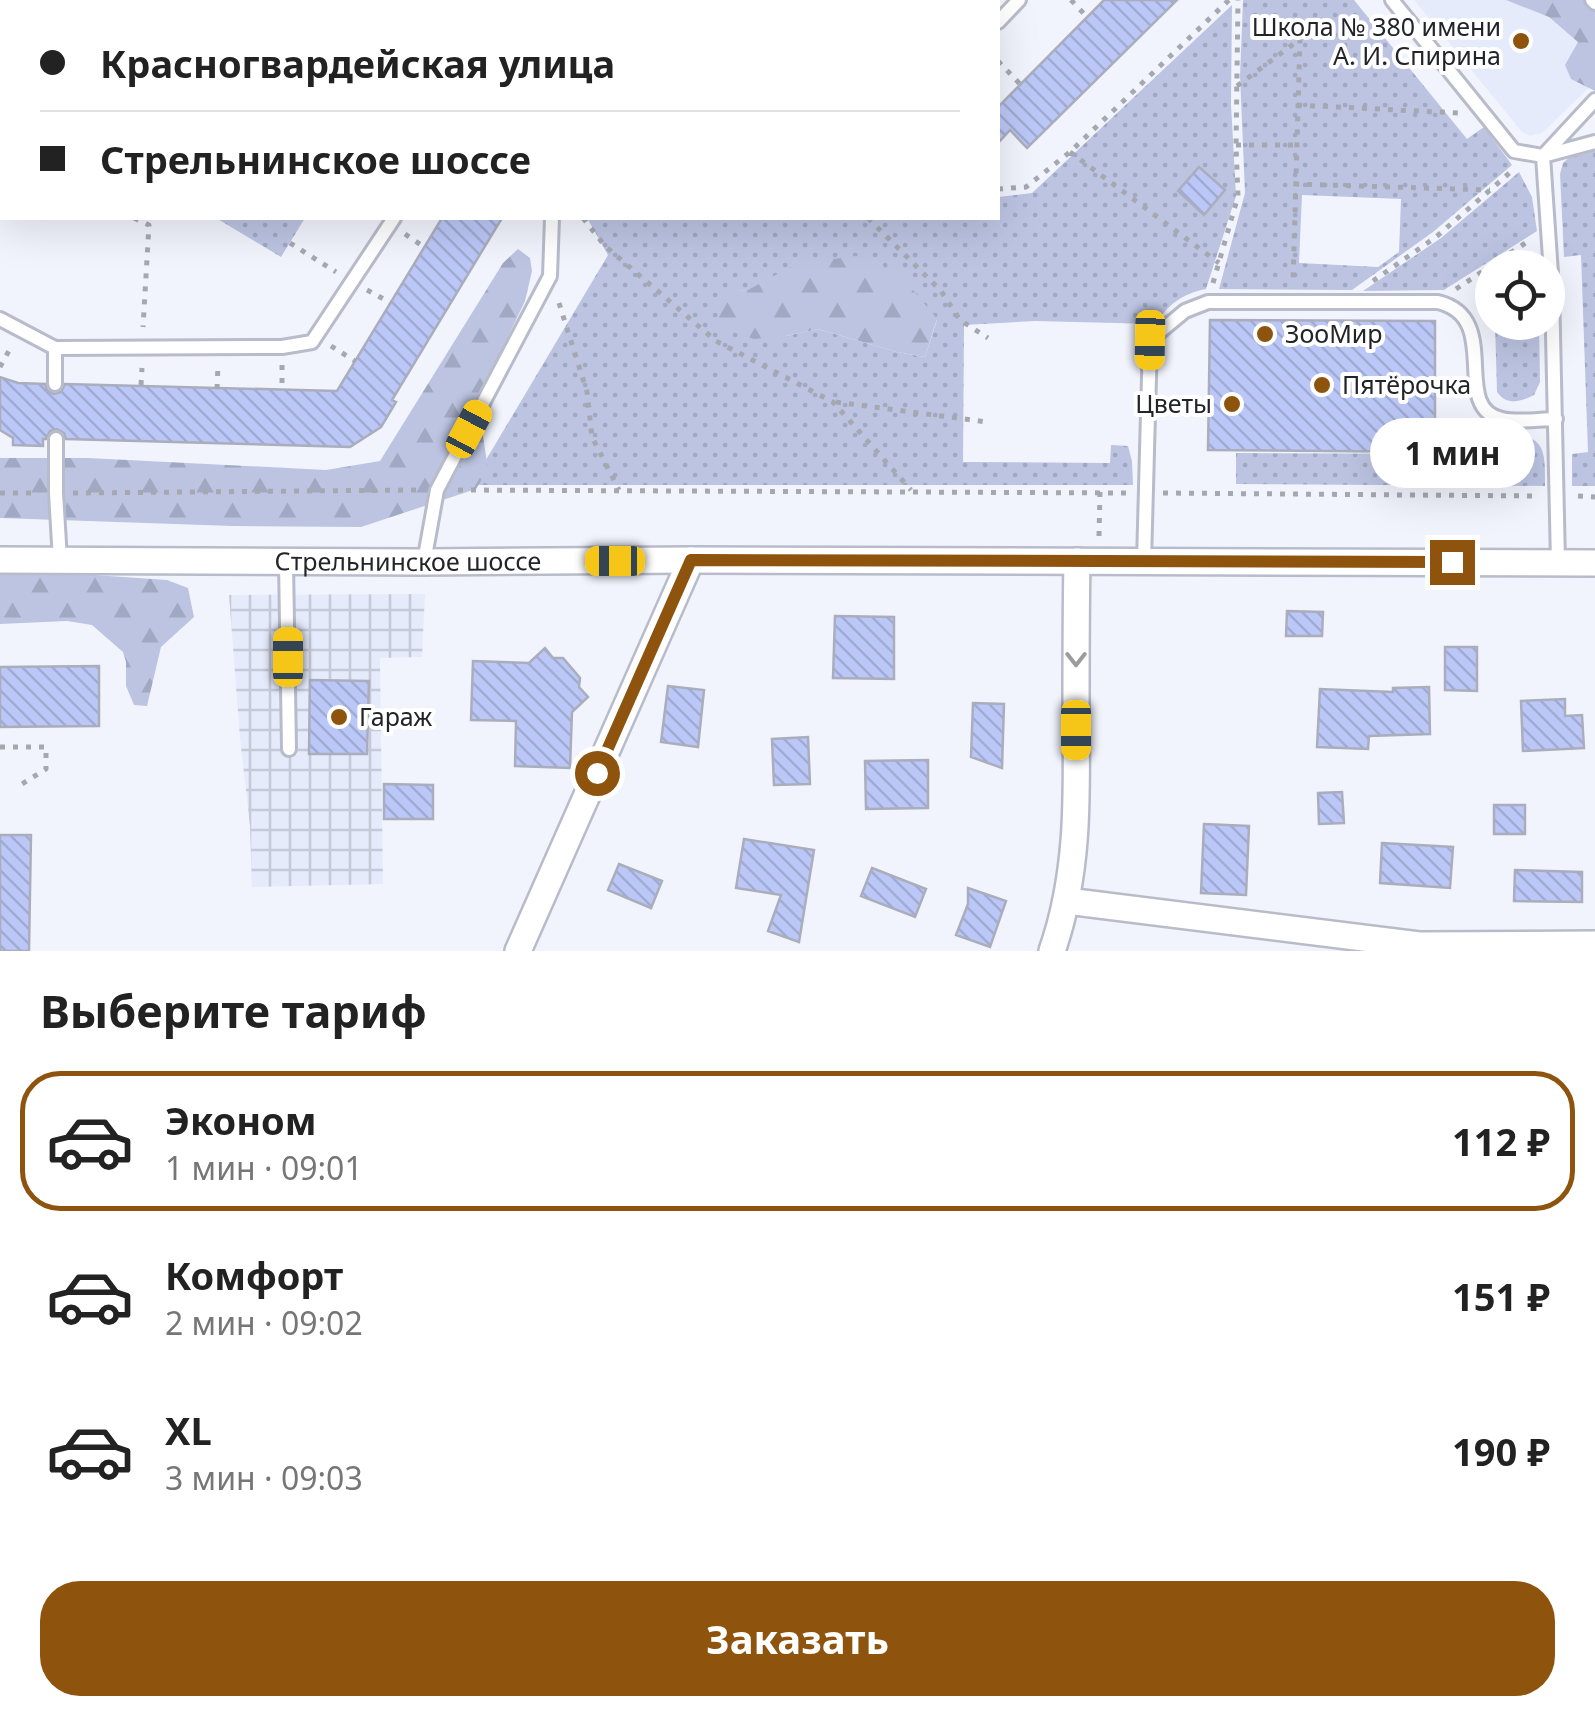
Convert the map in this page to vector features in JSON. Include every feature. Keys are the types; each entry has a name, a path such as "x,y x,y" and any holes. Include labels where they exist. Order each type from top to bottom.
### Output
{"street":[{"name":"Стрельнинское шоссе","path":"0,560 1595,563"},
{"path":"518,951 691,560"},
{"path":"1052,951 1067,901 1075,851 1077,561"},
{"path":"1067,901 1419,945 1595,944"}],"lane":[{"path":"1000,20 1019,0"},
{"path":"1392,0 1514,151 1543,156 1595,142"},
{"path":"1558,563 1550,227 1543,156 1595,100"},
{"path":"0,319 55,348 282,348 312,342 393,220"},
{"path":"424,562 437,490 550,276 552,220"},
{"path":"1144,562 1150,340 1185,311 1208,302 1450,304 1468,322 1478,398 1488,413 1504,420 1556,419"},
{"path":"55,348 55,384"},
{"path":"56,439 60,560"},
{"path":"286,562 289,748"}],"path":[{"path":"1071,0 1087,17"},
{"path":"1000,189 1026,186 1070,152 1229,0"},
{"path":"1070,152 1219,262 1238,196 1238,0"},
{"path":"1237,86 1300,39 1292,301"},
{"path":"1000,62 1020,84"},
{"path":"1296,105 1484,114"},
{"path":"1236,145 1295,145"},
{"path":"1344,301 1436,237 1514,170 1543,156"},
{"path":"1294,184 1490,190"},
{"path":"138,220 149,226"},
{"path":"142,348 149,226 155,220"},
{"path":"585,220 605,246 716,341 834,402 987,422"},
{"path":"870,220 941,290 960,320 988,338"},
{"path":"1438,302 1550,227"},
{"path":"290,243 352,282"},
{"path":"550,276 586,392 592,438 619,490"},
{"path":"834,402 912,492"},
{"path":"0,493 619,490 1595,497"},
{"path":"0,747 46,746 46,769 17,786"}],"shaded area":[{"name":"Школа № 380 имени А. И. Спирина","path":"1414,0 1595,0 1595,82 1542,133 1530,136 1522,132"},
{"path":"425,594 422,657 380,658 383,884 252,887 229,595"}],"green space":[{"path":"1243,0 1354,0 1467,139 1484,127 1512,165 1433,232 1352,290 1219,289 1245,193 1240,76","holes":["1302,195 1401,199 1399,252 1378,267 1299,263"]},
{"path":"1506,0 1595,0 1595,91 1571,79 1565,65 1578,42 1549,17"},
{"path":"1232,5 1231,104 1236,196 1206,289 1177,301 1155,324 1035,321 964,325 963,462 1110,463 1111,445 1128,446 1133,485 471,485 608,255 588,220 1000,220 1000,197 1032,193","holes":["748,290 937,320 925,357 818,329 786,336 727,292"]},
{"path":"1577,150 1595,150 1595,486 1572,486 1572,454 1588,452 1581,255 1565,257 1560,174 1563,163"},
{"path":"1519,172 1532,197 1537,231 1507,250 1475,250 1475,270 1444,290 1363,291 1441,238"},
{"path":"219,220 304,220 281,257"},
{"path":"518,249 530,258 532,271 525,301 488,379 483,436 488,469 476,489 361,527 0,518 0,458 88,458 326,470 380,461 503,263"},
{"path":"856,256 898,272 937,319 925,357 818,329 754,339 716,326 727,291 748,290 796,264"},
{"path":"1495,340 1539,340 1540,382 1534,395 1514,401 1497,392"},
{"path":"1508,435 1537,442 1544,456 1545,486 1236,484 1236,453 1494,454"},
{"path":"35,571 167,580 188,588 194,617 161,647 147,706 134,705 126,686 123,652 92,625 67,621 0,624 0,575"}],"building":[{"path":"1104,0 1177,0 1027,148 1010,130 1000,141 1000,105"},
{"path":"1199,167 1225,190 1204,215 1178,191"},
{"path":"441,220 501,220 392,400 396,402 381,427 350,447 66,439 57,429 43,439 43,446 13,445 13,438 0,430 0,377 18,383 45,384 54,394 61,392 65,384 337,391"},
{"name":"Пятёрочка","path":"1210,320 1435,321 1435,452 1208,450"},
{"path":"1287,611 1323,612 1322,636 1286,636"},
{"path":"835,616 894,617 894,679 833,678"},
{"path":"1445,647 1477,647 1477,691 1445,690"},
{"path":"545,648 553,658 563,658 580,678 579,687 588,697 572,712 570,768 515,766 516,721 471,720 473,661 529,663"},
{"path":"99,666 99,726 0,727 0,667"},
{"name":"Гараж","path":"310,680 369,681 367,754 309,754"},
{"path":"668,686 704,690 698,747 661,742"},
{"path":"1429,687 1430,734 1369,736 1368,749 1317,747 1320,689 1393,692 1393,688"},
{"path":"1565,699 1565,716 1582,715 1584,748 1523,751 1521,701"},
{"path":"973,703 1004,704 1002,768 971,757"},
{"path":"808,737 810,784 774,785 772,739"},
{"path":"928,760 928,808 866,809 865,761"},
{"path":"384,784 433,785 433,819 384,819"},
{"path":"1342,792 1344,823 1319,824 1318,793"},
{"path":"1494,805 1525,805 1525,834 1494,834"},
{"path":"1204,824 1249,826 1246,895 1201,893"},
{"path":"0,835 31,835 29,951 0,951"},
{"path":"744,839 814,850 799,942 768,931 781,895 736,888"},
{"path":"1382,843 1453,847 1450,888 1380,883"},
{"path":"619,864 662,881 651,908 608,890"},
{"path":"872,868 926,889 915,917 861,896"},
{"path":"1515,870 1582,872 1582,902 1514,901"},
{"path":"968,888 1006,901 990,947 956,935 968,904"}],"place":[{"name":"Школа № 380 имени А. И. Спирина","path":"1521,41"},
{"name":"ЗооМир","path":"1265,334"},
{"name":"Пятёрочка","path":"1322,385"},
{"name":"Цветы","path":"1232,404"},
{"name":"Гараж","path":"339,717"}],"route":[{"path":"597,773 691,560 1452,562"}]}
